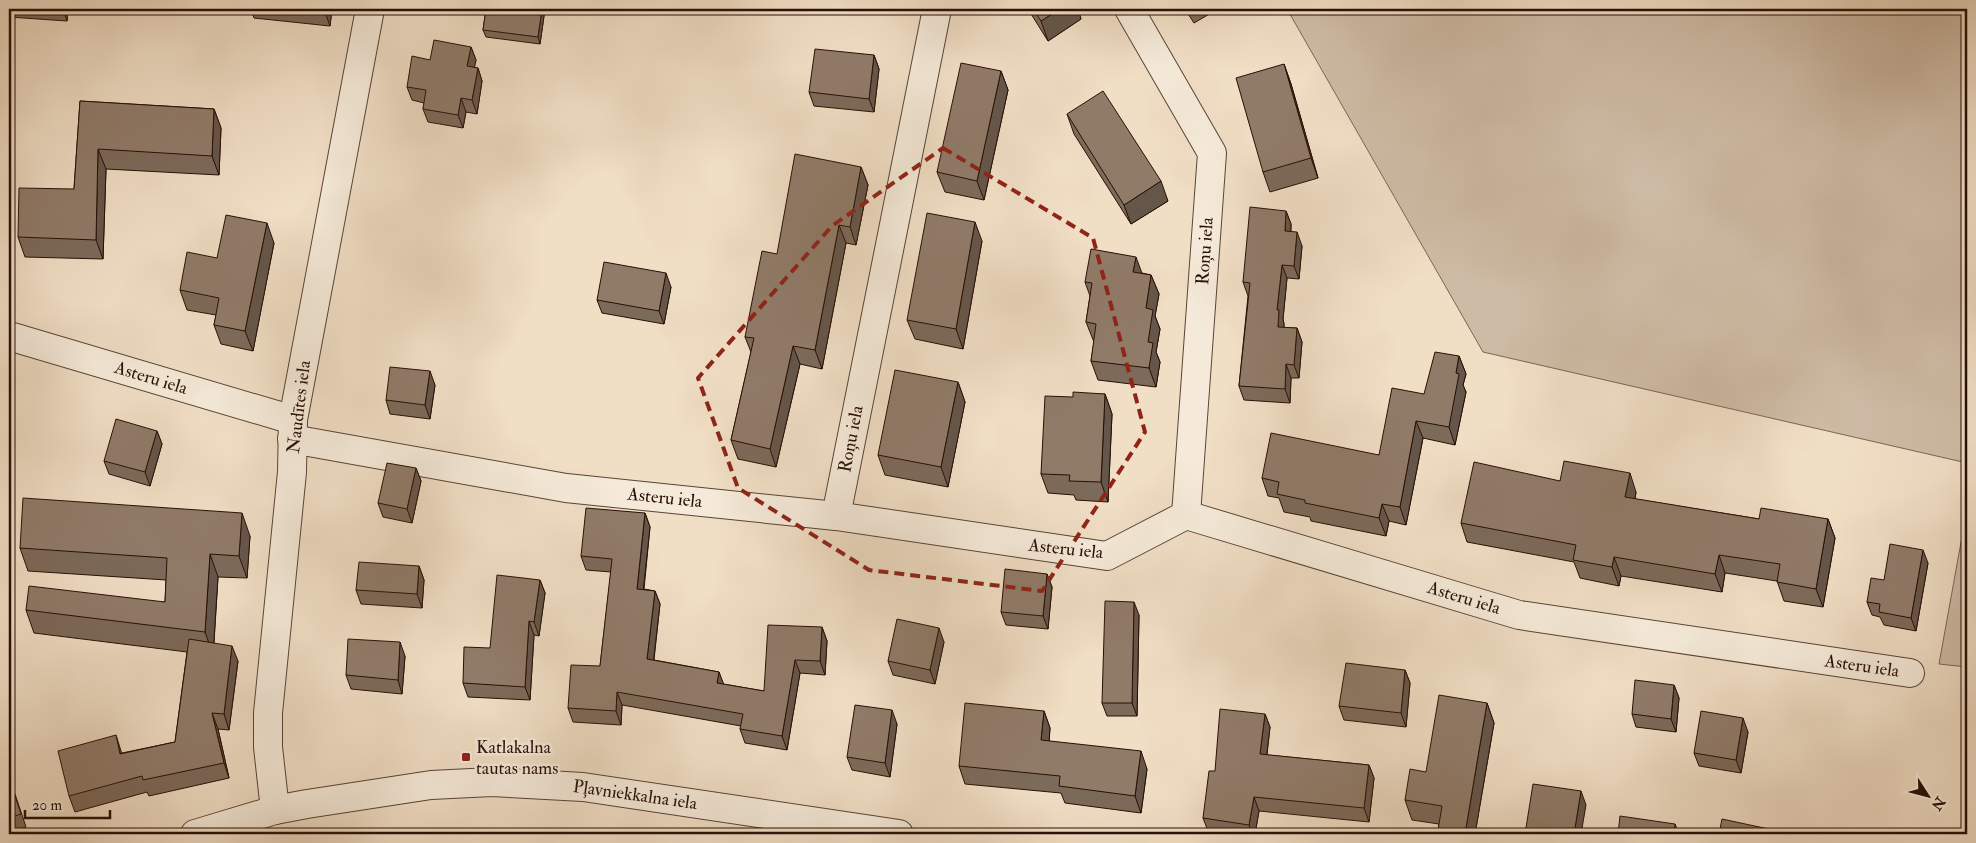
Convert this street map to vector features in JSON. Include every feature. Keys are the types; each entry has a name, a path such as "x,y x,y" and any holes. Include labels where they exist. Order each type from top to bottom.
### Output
{"street":[{"name":"Naudītes iela","path":"275,810 268,747 268,713 292,472 293,429 370,9"},
{"name":"Roņu iela","path":"836,516 937,9"},
{"name":"Roņu iela","path":"1129,9 1212,153 1186,515"},
{"name":"Asteru iela","path":"9,336 293,429 566,488 836,516 1107,556 1186,515 1519,615 1910,673"},
{"name":"Pļavniekkalna iela","path":"195,834 275,810 431,785 492,782 583,787 899,834"}],"highlighted area":[{"path":"943,148 1093,238 1145,432 1042,591 869,570 738,488 698,378 832,226"}],"shaded area":[{"path":"1287,9 1967,9 1967,463 1483,352"},
{"path":"1967,509 1967,667 1939,664"}],"building":[{"path":"292,9 326,9 325,12"},
{"path":"486,9 542,9 538,37 483,30"},
{"path":"1033,9 1060,9 1041,21"},
{"path":"434,40 471,47 467,66 478,68 472,100 461,98 458,115 423,109 426,90 407,87 412,56 430,60"},
{"path":"815,49 874,55 869,99 809,92"},
{"path":"961,63 1001,71 977,181 937,172"},
{"path":"1284,64 1311,158 1263,172 1236,78"},
{"path":"1103,91 1161,181 1124,205 1067,114"},
{"path":"80,101 214,109 212,156 98,149 96,240 18,237 19,188 74,189"},
{"path":"795,154 861,167 850,227 839,225 815,350 793,346 770,449 731,440 754,338 745,337 762,251 777,254"},
{"path":"1250,207 1286,211 1285,231 1297,232 1294,266 1282,265 1277,310 1279,310 1278,327 1297,328 1294,365 1286,364 1285,389 1239,386 1250,283 1243,282"},
{"path":"927,213 975,222 956,329 907,320"},
{"path":"226,215 267,223 245,331 214,325 219,298 180,290 187,252 217,258"},
{"path":"1091,249 1136,257 1133,272 1151,275 1146,308 1153,310 1148,342 1153,343 1149,368 1091,361 1096,324 1086,322 1092,283 1085,282"},
{"path":"604,262 666,273 659,311 597,300"},
{"path":"1435,352 1459,356 1456,373 1459,374 1449,427 1416,421 1400,507 1382,504 1379,518 1305,503 1305,500 1277,494 1279,482 1262,478 1271,433 1379,455 1392,388 1424,394"},
{"path":"390,367 430,371 425,405 386,400"},
{"path":"895,370 958,382 941,467 878,455"},
{"path":"1073,392 1105,394 1101,482 1069,481 1070,475 1041,474 1045,396 1073,397"},
{"path":"116,419 157,431 145,472 104,461"},
{"path":"1564,461 1630,473 1625,497 1759,519 1761,508 1828,519 1816,589 1777,582 1780,564 1719,555 1715,574 1614,557 1612,567 1573,560 1576,545 1461,523 1474,462 1560,481"},
{"path":"387,463 416,468 407,509 378,503"},
{"path":"23,498 242,513 239,556 210,554 205,632 26,610 29,586 165,602 167,558 20,548"},
{"path":"586,508 645,513 637,589 655,591 647,659 719,672 717,683 764,691 768,625 822,627 820,661 795,660 782,736 740,729 743,714 617,692 616,711 568,708 571,665 600,666 612,559 581,556"},
{"path":"1890,544 1923,550 1911,618 1879,612 1880,604 1867,602 1871,578 1884,580"},
{"path":"359,562 419,566 417,594 356,590"},
{"path":"1005,569 1047,574 1043,616 1001,612"},
{"path":"497,575 540,580 534,622 529,621 525,687 463,683 464,647 490,648"},
{"path":"1105,601 1134,602 1132,703 1102,703"},
{"path":"897,619 939,628 930,670 888,661"},
{"path":"189,639 232,646 224,714 212,713 224,763 143,780 142,776 69,796 58,751 116,735 120,754 175,742"},
{"path":"348,639 400,642 398,680 346,675"},
{"path":"1346,663 1405,670 1401,713 1339,706"},
{"path":"1635,680 1674,685 1671,719 1632,714"},
{"path":"1439,695 1487,703 1465,834 1438,830 1442,806 1405,800 1410,769 1426,772"},
{"path":"965,703 1044,711 1041,740 1141,751 1135,796 1059,786 1060,776 959,766"},
{"path":"855,705 892,710 885,763 847,757"},
{"path":"1220,709 1265,714 1260,754 1369,765 1364,808 1254,797 1249,825 1203,818 1209,771 1215,771"},
{"path":"1701,711 1743,718 1736,760 1694,753"},
{"path":"9,778 21,814 9,818"},
{"path":"1533,784 1581,791 1574,834 1525,834"},
{"path":"1620,816 1675,824 1674,834 1618,834"},
{"path":"1722,819 1792,834 1719,834"}],"place":[{"name":"Katlakalna tautas nams","path":"466,757"}]}
